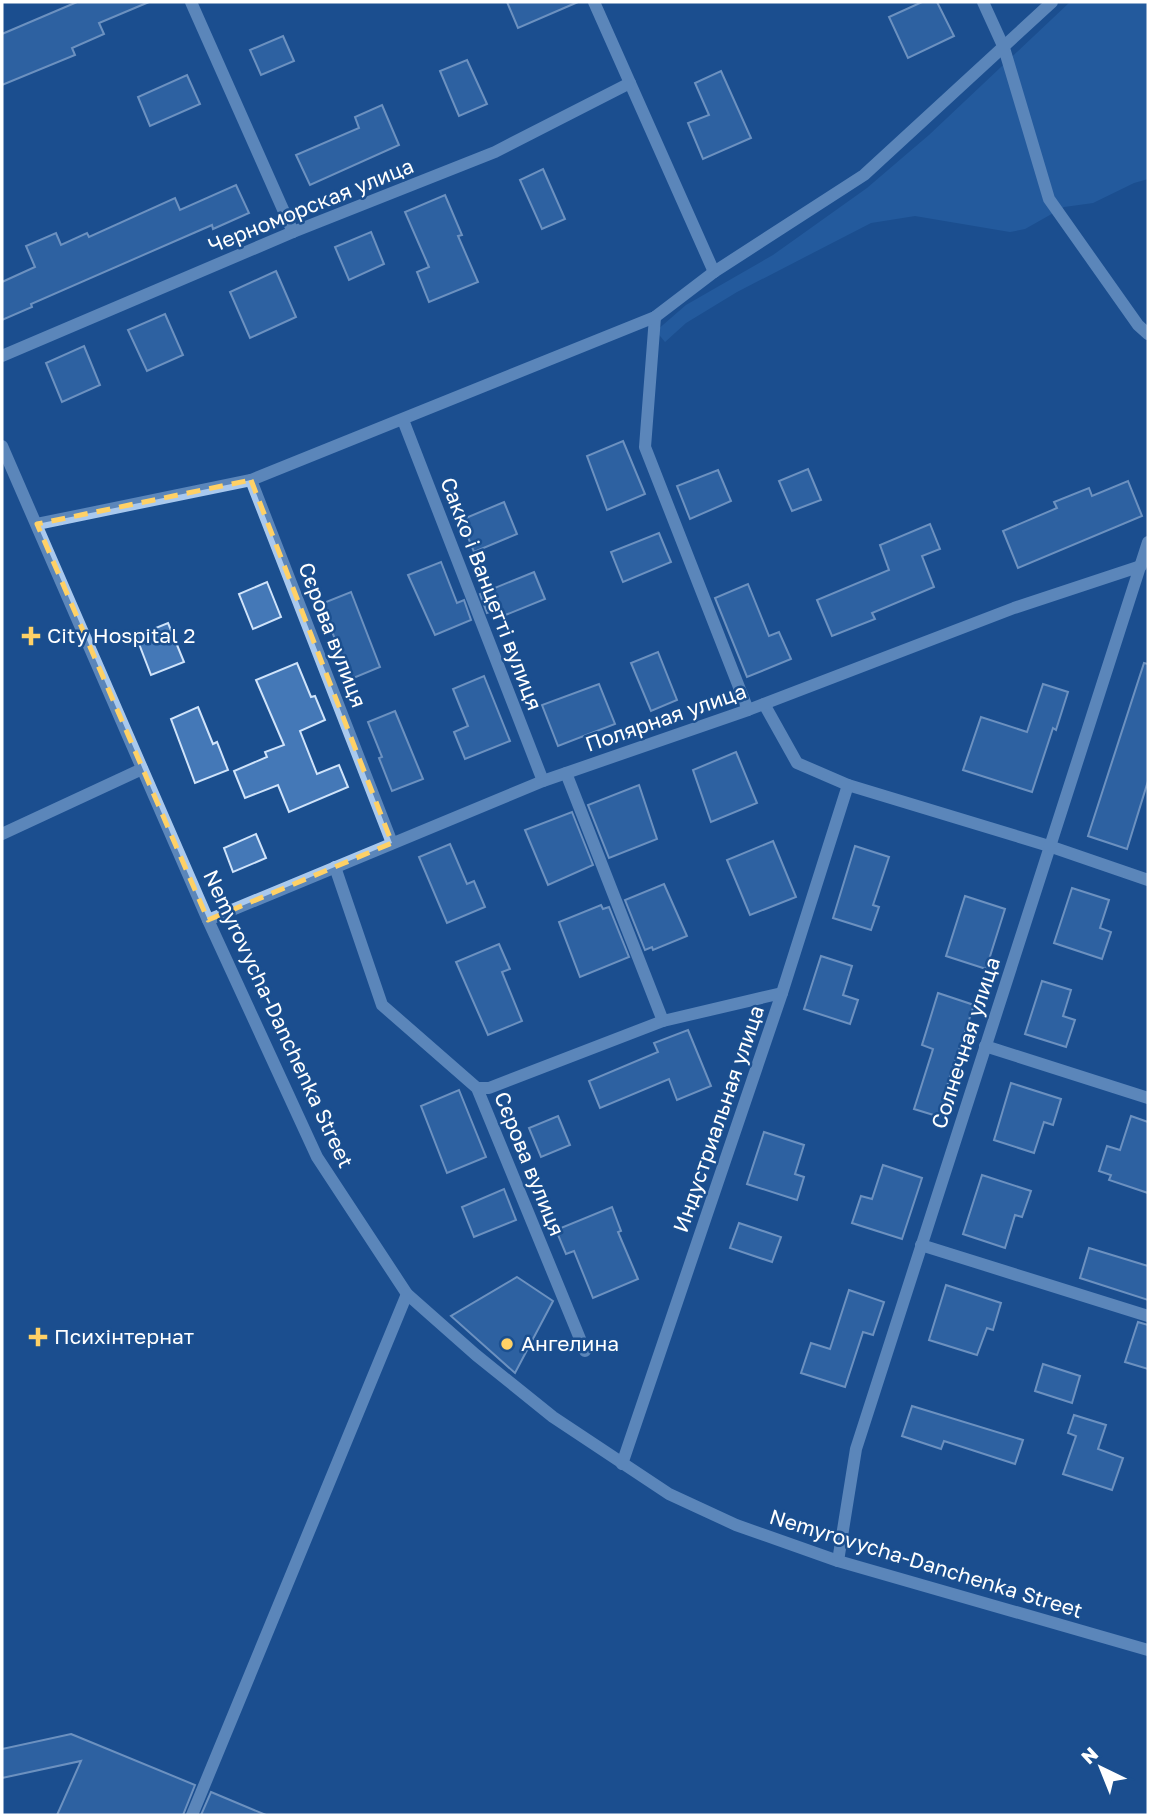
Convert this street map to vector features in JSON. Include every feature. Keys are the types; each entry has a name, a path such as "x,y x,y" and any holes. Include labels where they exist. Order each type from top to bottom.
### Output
{"street":[{"path":"191,2 293,232"},
{"path":"594,2 714,272"},
{"path":"982,2 1004,48 1049,199 1138,325 1148,334"},
{"path":"37,524 251,480 655,317 714,272 864,175 1052,2"},
{"name":"Черноморская улица","path":"2,356 293,232 495,152 630,83"},
{"path":"655,317 645,447 748,710"},
{"name":"Сакко і Ванцетті вулиця","path":"403,420 543,781"},
{"name":"Nemyrovycha-Danchenka Street","path":"2,446 208,920 317,1157 407,1294 476,1355 553,1417 668,1494 736,1525 838,1561 1148,1650"},
{"name":"Сєрова вулиця","path":"251,480 393,843"},
{"name":"Солнечная улица","path":"838,1561 856,1449 1148,542"},
{"name":"Полярная улица","path":"208,920 543,781 748,710 1014,608 1141,566"},
{"path":"764,704 797,763 848,785 1049,846 1148,880"},
{"path":"2,834 142,769"},
{"path":"566,773 663,1021"},
{"name":"Индустриальная улица","path":"622,1464 782,993 848,785"},
{"name":"Сєрова вулиця","path":"335,867 382,1005 477,1087 585,1352"},
{"path":"477,1087 489,1088 663,1021 782,993"},
{"path":"985,1046 1148,1098"},
{"path":"921,1245 1148,1316"},
{"path":"192,1815 407,1294"}],"highlighted area":[{"path":"251,480 392,843 208,920 37,524"}],"shaded area":[{"path":"1070,2 1148,2 1148,179 1093,203 1064,207 1025,229 1010,232 915,216 871,223 737,292 686,323 665,342 656,331 686,305 773,255 867,188 929,135"}],"building":[{"path":"77,2 149,2 99,23 104,34 72,48 75,55 2,85 2,34"},
{"path":"507,2 578,2 518,28"},
{"path":"922,2 937,2 954,36 908,58 889,17"},
{"path":"283,36 294,61 261,75 250,50"},
{"path":"467,60 487,104 459,116 440,71"},
{"path":"721,71 751,138 703,159 688,123 709,115 695,83"},
{"path":"187,75 200,104 150,126 138,97"},
{"path":"382,105 399,145 310,185 296,155 359,128 355,117"},
{"path":"543,169 565,219 542,229 520,180"},
{"path":"236,185 249,213 213,229 212,225 31,304 32,307 2,320 2,282 35,267 26,246 56,233 61,245 87,233 89,237 175,198 180,210"},
{"path":"445,195 462,235 458,236 478,282 429,302 417,272 429,267 405,212"},
{"path":"371,232 384,264 349,280 335,247"},
{"path":"276,271 296,317 250,338 230,292"},
{"path":"165,314 183,355 147,371 128,330"},
{"path":"84,346 100,385 62,402 46,363"},
{"path":"623,441 645,494 607,510 587,456"},
{"path":"808,469 821,500 792,511 779,481"},
{"path":"718,470 731,501 690,519 677,486"},
{"path":"1128,481 1142,516 1018,568 1003,531 1057,508 1054,502 1089,488 1092,496"},
{"path":"504,502 517,534 474,552 461,520"},
{"path":"930,524 940,549 922,556 934,587 872,613 875,619 832,636 817,600 889,570 880,545"},
{"path":"659,533 671,562 623,582 611,552"},
{"path":"441,562 457,603 464,600 471,620 435,635 408,575"},
{"path":"534,572 545,599 498,618 495,610 487,613 480,594"},
{"path":"267,582 281,617 253,629 239,594"},
{"path":"748,584 769,636 779,632 791,659 747,677 715,598"},
{"path":"351,592 380,667 351,679 321,604"},
{"path":"168,623 184,662 151,675 136,636"},
{"path":"658,652 677,700 651,711 631,663"},
{"path":"297,663 311,697 315,696 325,720 300,731 317,774 339,765 348,787 289,812 278,785 245,798 234,771 267,757 265,752 284,745 256,680"},
{"path":"1144,663 1148,664 1148,781 1127,849 1088,836"},
{"path":"484,676 510,741 465,759 454,732 468,726 453,689"},
{"path":"599,684 615,724 558,746 542,705"},
{"path":"1043,684 1068,692 1032,792 963,770 981,717 1027,732"},
{"path":"198,707 213,744 217,742 228,770 195,783 171,719"},
{"path":"395,711 423,779 392,791 368,722"},
{"path":"736,752 757,803 711,822 693,770"},
{"path":"639,785 657,839 609,858 588,805"},
{"path":"572,812 593,865 548,885 525,830"},
{"path":"256,834 266,858 233,872 224,848"},
{"path":"773,841 796,897 750,915 727,860"},
{"path":"450,844 467,884 474,881 485,907 447,923 419,857"},
{"path":"855,846 889,857 873,905 879,907 871,930 833,918"},
{"path":"664,884 687,936 653,950 652,947 645,950 625,900"},
{"path":"1072,888 1109,900 1100,928 1111,932 1102,959 1054,943"},
{"path":"965,896 1005,909 986,969 946,956"},
{"path":"601,905 603,909 609,907 629,957 580,977 559,922"},
{"path":"499,944 510,969 502,972 522,1021 488,1035 456,962"},
{"path":"821,956 852,966 843,995 858,1000 850,1024 804,1009"},
{"path":"1042,981 1071,990 1063,1016 1075,1020 1066,1047 1025,1034"},
{"path":"938,993 974,1005 946,1089 948,1090 940,1117 914,1109 933,1049 922,1045"},
{"path":"688,1030 711,1086 677,1100 669,1079 600,1108 589,1081 658,1052 654,1043"},
{"path":"1011,1083 1061,1099 1053,1125 1044,1122 1034,1153 994,1140"},
{"path":"459,1090 486,1157 447,1173 421,1106"},
{"path":"558,1116 570,1145 541,1157 529,1128"},
{"path":"1131,1116 1148,1122 1148,1193 1109,1180 1111,1175 1099,1171 1107,1146 1120,1150"},
{"path":"764,1132 804,1145 795,1174 804,1177 797,1200 747,1184"},
{"path":"883,1165 922,1178 902,1239 852,1223 861,1196 872,1199"},
{"path":"982,1175 1031,1191 1022,1217 1015,1215 1005,1248 963,1234"},
{"path":"504,1189 516,1220 474,1237 462,1207"},
{"path":"612,1207 621,1231 618,1232 638,1279 593,1298 574,1251 566,1254 556,1230"},
{"path":"739,1223 781,1237 772,1262 730,1248"},
{"path":"1089,1248 1148,1266 1148,1300 1080,1278"},
{"name":"Ангелина","path":"517,1277 553,1301 515,1373 451,1316"},
{"path":"946,1285 1001,1303 993,1330 987,1328 977,1355 929,1340"},
{"path":"849,1290 884,1302 873,1335 863,1332 845,1387 801,1373 811,1343 830,1349"},
{"path":"1138,1322 1148,1325 1148,1369 1125,1362"},
{"path":"1043,1364 1080,1376 1072,1403 1035,1391"},
{"path":"912,1406 1023,1440 1015,1464 944,1441 941,1449 902,1436"},
{"path":"1074,1415 1106,1425 1098,1449 1123,1458 1112,1490 1063,1474 1076,1436 1068,1433"},
{"path":"71,1734 195,1785 183,1815 57,1815 81,1761 2,1778 2,1749"},
{"path":"211,1792 266,1815 201,1815"}],"place":[{"name":"City Hospital 2","path":"31,636"},
{"name":"Психінтернат","path":"38,1337"},
{"name":"Ангелина","path":"507,1344"}]}
